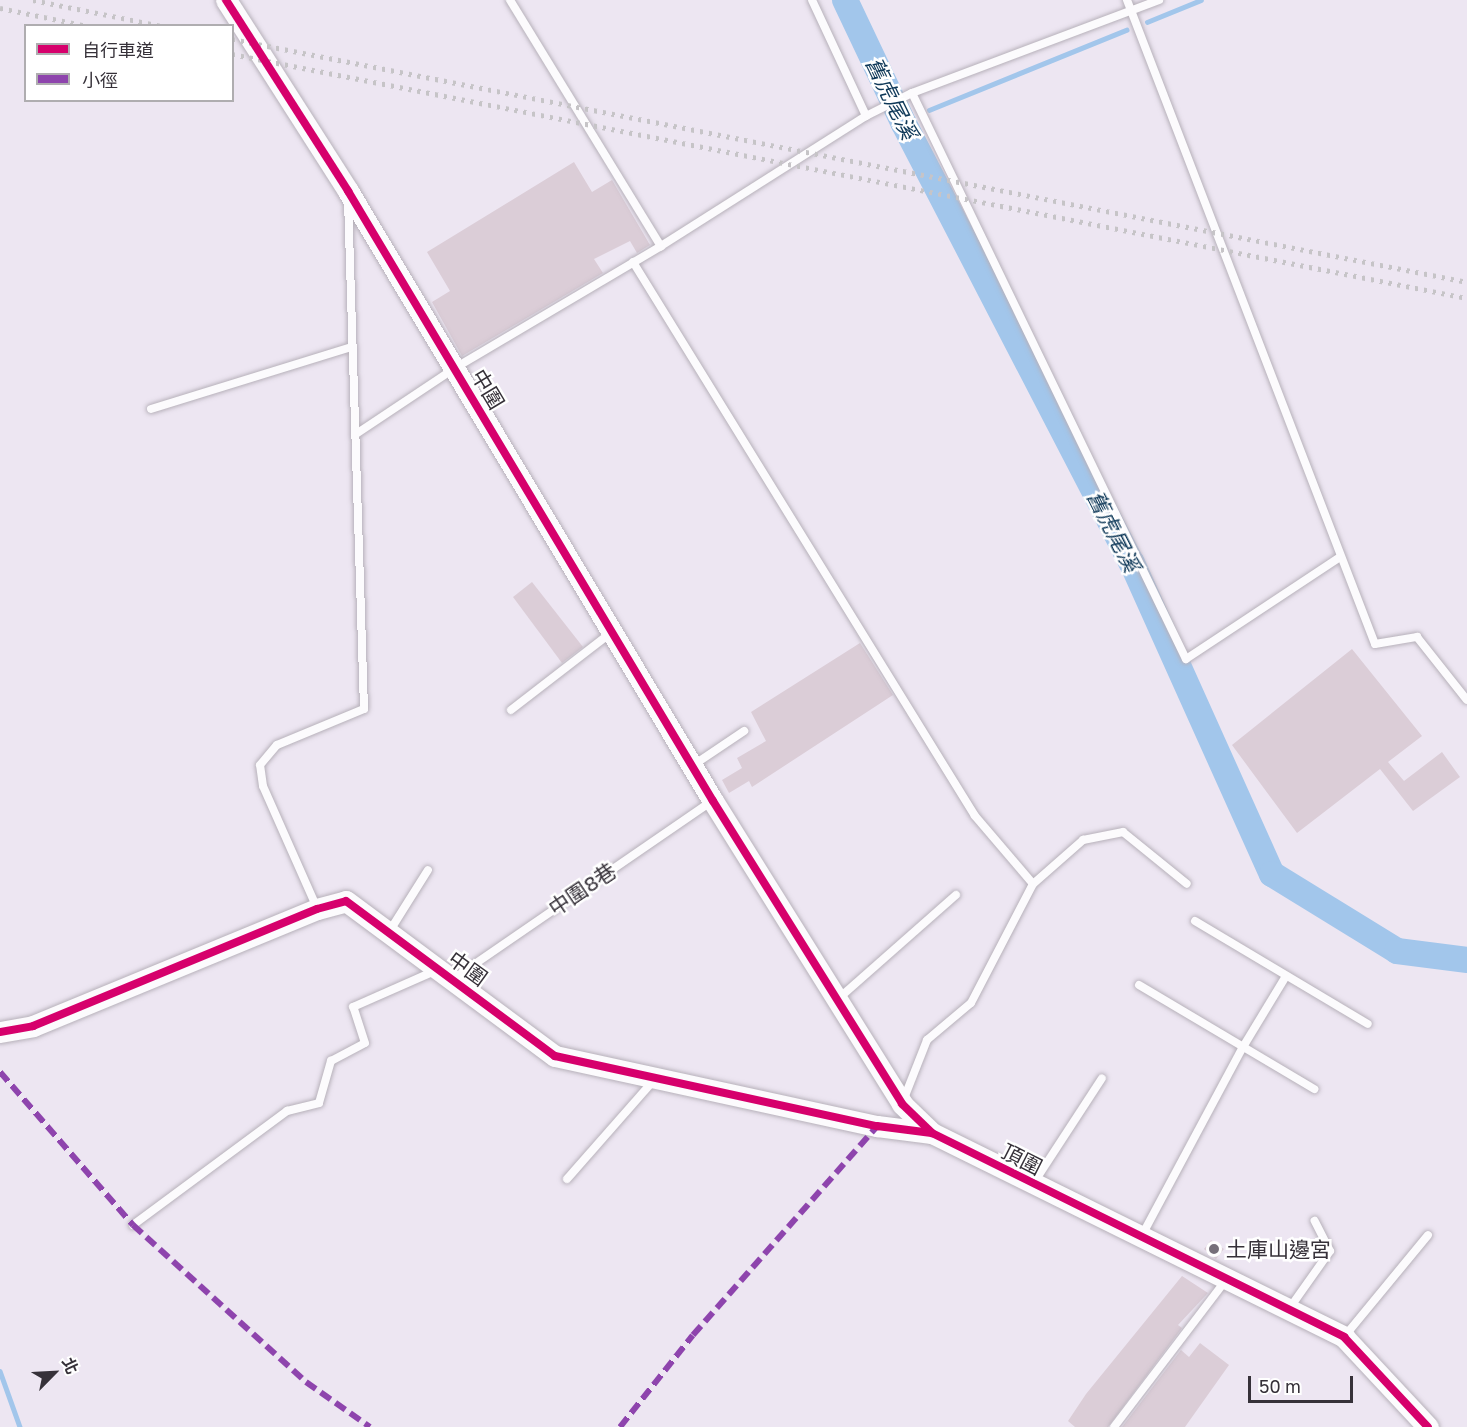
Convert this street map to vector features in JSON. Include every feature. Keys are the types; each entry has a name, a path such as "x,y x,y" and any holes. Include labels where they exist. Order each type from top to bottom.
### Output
{"street":[{"name":"中圍","path":"226,0 348,191 713,801"},
{"name":"頂圍","path":"713,801 839,998 902,1104 932,1133 1140,1238 1344,1337 1428,1427"},
{"name":"中圍","path":"0,1032 33,1026 317,909 346,902 555,1056 878,1126 932,1133"}],"lane":[{"path":"510,0 661,246"},
{"path":"812,0 866,116"},
{"path":"1127,0 1375,644 1417,637 1467,700"},
{"path":"356,434 455,368 661,246 866,116 908,95 1159,0"},
{"path":"908,95 1186,659 1340,557"},
{"path":"317,909 263,786 260,765 277,745 364,709 356,434 351,347 348,191"},
{"path":"633,262 975,816 1033,884"},
{"path":"152,409 351,347"},
{"path":"511,710 612,632"},
{"path":"692,766 744,731"},
{"name":"中圍8巷","path":"133,1224 287,1111 319,1103 331,1061 365,1043 353,1007 446,974 713,801"},
{"path":"902,1104 927,1040 970,1002 1033,884 1083,840 1123,832 1187,884"},
{"path":"389,933 428,870"},
{"path":"839,998 956,895"},
{"path":"1195,921 1368,1024"},
{"path":"1140,1238 1243,1047 1286,976"},
{"path":"1139,985 1314,1089"},
{"path":"567,1179 657,1078"},
{"path":"1033,1184 1102,1078"},
{"path":"1289,1310 1330,1251 1315,1221"},
{"path":"1344,1337 1428,1235"},
{"path":"1114,1427 1227,1280"}],"building":[{"path":"574,162 592,192 612,180 650,245 637,253 630,241 594,259 603,273 462,356 432,302 450,291 427,252"},
{"path":"532,582 583,647 562,663 513,597"},
{"path":"860,643 893,695 752,787 749,781 729,793 722,780 742,768 737,758 766,741 751,712"},
{"path":"1352,649 1422,736 1388,762 1404,781 1442,752 1460,777 1413,811 1380,769 1297,833 1232,745"},
{"name":"土庫山邊宮","path":"1211,1240 1224,1249 1216,1259 1204,1249"},
{"path":"1182,1276 1208,1293 1178,1325 1182,1328 1108,1427 1075,1427 1068,1421 1086,1394"},
{"path":"1200,1343 1229,1365 1185,1427 1122,1427 1181,1350 1189,1357"}],"waterway":[{"name":"舊虎尾溪","path":"845,0 904,124 1132,563 1272,874 1397,951 1467,960"},
{"path":"1147,22 1201,0"},
{"path":"929,110 1126,30"},
{"path":"904,124 911,120"},
{"path":"0,1371 20,1427"}],"railway":[{"path":"33,0 152,24"},
{"path":"0,8 77,24"},
{"path":"234,39 1467,282"},
{"path":"234,54 1467,298"}],"marked path":[{"path":"0,1072 133,1225 306,1382 370,1427"},
{"path":"620,1427 693,1335 877,1126"}],"cycle path":[{"path":"226,0 348,191 713,801 902,1104 932,1133 1344,1337 1428,1427"},
{"path":"0,1032 33,1026 317,909 346,901 555,1056 877,1126 932,1133"}],"place":[{"name":"土庫山邊宮","path":"1214,1249"}]}
